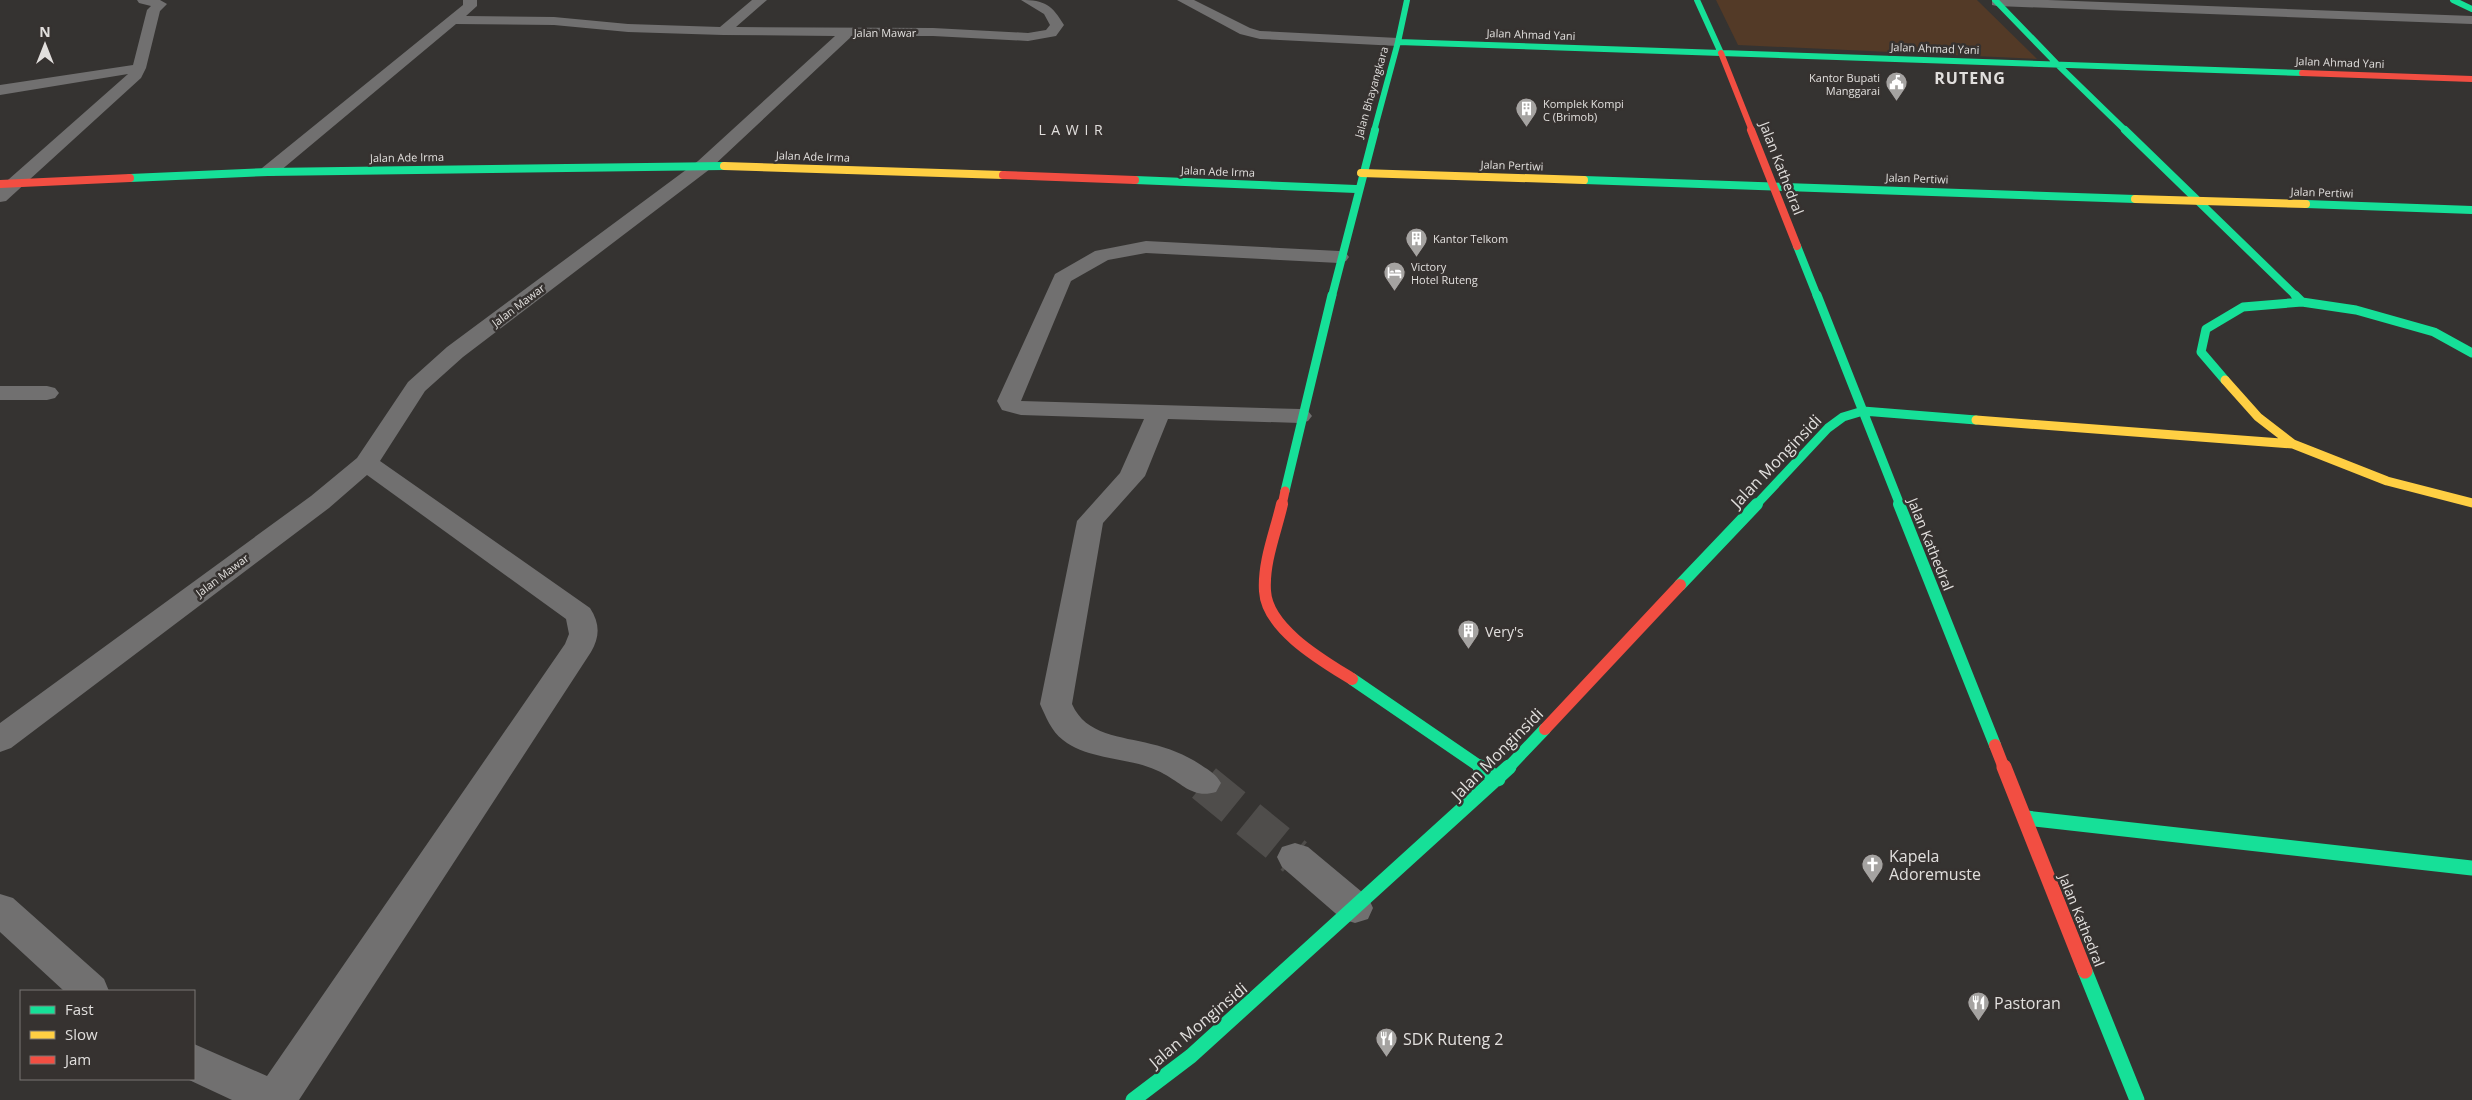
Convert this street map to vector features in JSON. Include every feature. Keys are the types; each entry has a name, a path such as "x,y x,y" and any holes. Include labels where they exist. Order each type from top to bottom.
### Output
{"main road":[{"name":"Jalan Bhayangkara","path":"1408,0 1356,189 1300,416 1267,575 1265,593 1270,610 1299,643 1498,779"},
{"name":"Jalan Kathedral","path":"1697,0 1721,53 1874,443 2026,818 2137,1100"},
{"path":"2453,0 2472,9"},
{"path":"1996,1 2058,65 2302,302"},
{"name":"Jalan Ahmad Yani","path":"1398,42 2472,79"},
{"name":"Jalan Ade Irma","path":"8,184 268,172 704,165 1356,189"},
{"name":"Jalan Pertiwi","path":"1361,173 2472,210"},
{"path":"2472,353 2434,332 2356,310 2302,302 2243,308 2206,329 2201,352 2258,416 2293,444 2387,481 2472,503"},
{"path":"1863,412 2293,444"},
{"name":"Jalan Monginsidi","path":"1133,1100 1191,1056 1498,779 1828,428 1843,417 1863,412"},
{"path":"2026,818 2472,868"}],"street":[{"path":"0,197 8,184 136,75 154,10 160,4 144,0"},
{"path":"268,172 470,6 470,0"},
{"path":"723,31 760,0"},
{"name":"Jalan Mawar","path":"0,740 320,502 366,463 416,387 455,352 704,165 848,32 933,32 1028,36 1051,33 1057,25 1049,11 1028,0"},
{"path":"1184,0 1245,31 1260,35 1398,42"},
{"path":"1996,1 2472,20"},
{"path":"452,20 554,21 628,28 723,31 848,32"},
{"path":"0,90 139,68"},
{"path":"1300,416 1021,408 1010,405 1010,398 1060,282 1066,274 1102,255 1140,247 1339,257"},
{"path":"0,392 47,394"},
{"path":"1159,412 1132,476 1090,521 1056,704 1059,717 1077,734 1095,742 1167,761 1204,783"},
{"path":"195,1062 275,1100 580,645 584,634 580,615 366,463"},
{"path":"1295,857 1355,908"},
{"path":"0,909 89,990"}],"shaded area":[{"path":"1716,0 1977,0 2037,59 1738,45"}],"tunnel":[{"path":"1204,783 1295,857"}],"traffic: fast":[{"path":"1407,0 1398,42 1721,53"},
{"path":"1697,0 1721,53 2302,73"},
{"path":"1995,0 2058,65"},
{"path":"2453,0 2472,9"},
{"path":"1285,491 1345,241 1398,42"},
{"path":"2058,65 2302,302"},
{"path":"130,178 268,172 724,166"},
{"path":"1135,180 1356,189"},
{"path":"1584,180 2135,199"},
{"path":"2306,204 2472,210"},
{"path":"1797,246 1995,745"},
{"path":"2225,380 2201,352 2206,329 2243,307 2302,302 2356,310 2434,332 2472,353"},
{"path":"1680,585 1828,428 1843,417 1863,411 1976,420"},
{"path":"1352,679 1498,779"},
{"path":"1133,1100 1191,1056 1498,779 1545,729"},
{"path":"2026,818 2472,868"},
{"path":"2085,971 2137,1100"}],"traffic: slow":[{"path":"724,166 1003,175"},
{"path":"1361,173 1584,180"},
{"path":"2135,199 2306,204"},
{"path":"2225,380 2258,417 2293,444 2387,481 2472,503"},
{"path":"1976,420 2293,444"}],"traffic: jam":[{"path":"1721,53 1797,246"},
{"path":"2302,73 2472,79"},
{"path":"1003,175 1135,180"},
{"path":"0,184 130,178"},
{"path":"1285,491 1265,582 1268,605 1276,618 1300,642 1352,679"},
{"path":"1545,729 1680,585"},
{"path":"1995,745 2085,971"}],"place":[{"name":"Kantor Bupati Manggarai","path":"1896,102"},
{"name":"Komplek Kompi C (Brimob)","path":"1527,128"},
{"name":"Kantor Telkom","path":"1417,257"},
{"name":"Victory Hotel Ruteng","path":"1395,291"},
{"name":"Very's","path":"1469,650"},
{"name":"Kapela Adoremuste","path":"1873,884"},
{"name":"Pastoran","path":"1978,1022"},
{"name":"SDK Ruteng 2","path":"1387,1058"}],"district":[{"name":"RUTENG","path":"1970,78"},
{"name":"L A W I R","path":"1071,129"}]}
